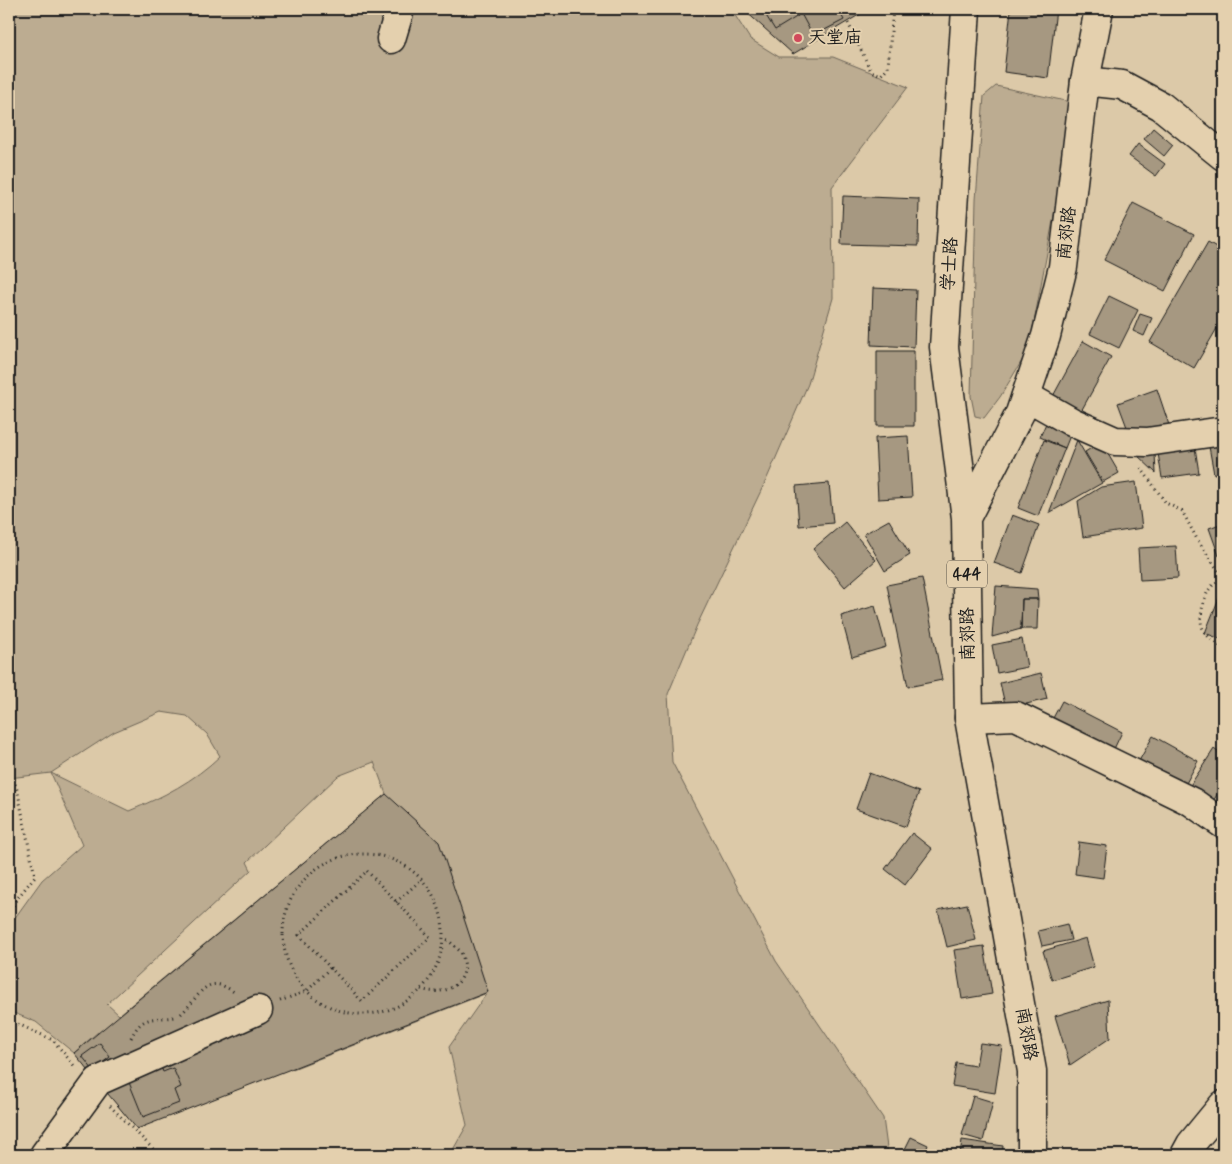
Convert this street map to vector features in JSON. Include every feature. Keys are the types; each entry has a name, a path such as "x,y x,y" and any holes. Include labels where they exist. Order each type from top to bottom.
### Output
{"main road":[{"path":"391,39 400,9"},
{"name":"学士路","path":"966,9 944,347 966,518"},
{"name":"南郊路","path":"1032,1155 1032,1071 969,718 966,518 1020,413 1046,336 1063,267 1085,81 1099,9"},
{"path":"1085,81 1122,84 1161,106 1223,156"},
{"path":"1026,396 1072,422 1115,441 1147,442 1223,431"},
{"path":"969,718 1016,716 1192,802 1223,824"},
{"path":"44,1155 98,1081 258,1010"},
{"path":"1185,1155 1191,1144 1223,1104"}],"path":[{"path":"848,23 871,71 881,75 888,67 893,9"},
{"path":"1115,441 1127,459 1147,475 1166,503 1182,511 1196,539 1217,567 1221,575 1220,580 1211,585 1206,593 1200,614 1200,623 1213,641 1223,648"},
{"path":"9,766 18,793 35,876 16,900 9,915"},
{"path":"365,854 390,859 414,872 421,880 432,893 442,919 443,947 434,973 417,995 394,1009 367,1015 341,1012 317,1001 298,983 286,960 282,935 286,909 297,886 316,868 339,857 365,854"},
{"path":"367,871 430,937 362,1001 330,968 299,935 367,871"},
{"path":"396,902 421,880"},
{"path":"422,989 431,993 441,992 460,982 464,971 461,952 448,940 443,939"},
{"path":"307,991 330,968"}],"shaded area":[{"path":"9,9 731,9 750,39 779,57 833,57 908,87 832,187 833,298 808,384 768,476 697,625 668,694 672,762 776,961 883,1118 888,1155 450,1155 467,1125 449,1047 487,993 290,1070 260,1000 116,1058 98,1032 74,1053 36,1022 9,1011 9,926 42,880 82,845 51,773 9,778","holes":["161,712 187,716 207,734 220,756 178,788 129,811 51,773 114,732","374,762 386,794 119,1015 107,1004 251,870 247,862 338,776"]},
{"path":"996,86 1075,103 1029,349 1000,397 984,418 975,416 971,396 976,200 984,96"}],"building":[{"name":"天堂庙","path":"743,9 869,9 793,54"},
{"path":"762,9 794,9 798,16 775,30"},
{"path":"838,9 844,20 813,36 799,10"},
{"path":"1011,9 1056,9 1048,78 1004,72"},
{"path":"1153,128 1173,145 1164,156 1144,139"},
{"path":"1138,144 1165,164 1156,176 1129,156"},
{"path":"843,196 919,199 918,246 841,244"},
{"path":"1133,203 1194,234 1165,291 1104,260"},
{"path":"1208,242 1223,251 1223,318 1194,368 1150,342"},
{"path":"873,288 916,290 914,347 871,345"},
{"path":"1109,296 1138,310 1119,348 1090,334"},
{"path":"1140,314 1152,318 1144,336 1133,331"},
{"path":"1083,341 1111,357 1080,413 1052,398"},
{"path":"877,351 914,351 914,426 877,426"},
{"path":"1157,389 1169,425 1131,438 1118,403"},
{"path":"1047,421 1071,433 1065,448 1040,437"},
{"path":"908,436 912,497 878,499 875,438"},
{"path":"1223,438 1223,472 1214,474 1208,441"},
{"path":"1044,440 1065,448 1038,516 1018,508"},
{"path":"1077,440 1102,483 1049,513"},
{"path":"1194,441 1199,473 1162,478 1157,447"},
{"path":"1101,442 1119,473 1103,482 1085,452"},
{"path":"1136,454 1155,454 1156,473"},
{"path":"1136,482 1142,528 1083,537 1078,501 1101,487"},
{"path":"829,483 833,523 799,526 796,486"},
{"path":"1012,515 1039,525 1022,573 994,563"},
{"path":"889,520 910,555 885,571 864,534"},
{"path":"845,522 876,560 845,587 813,549"},
{"path":"1223,523 1223,555 1219,556 1209,528"},
{"path":"1176,546 1178,578 1140,580 1138,548"},
{"path":"922,578 942,680 908,687 887,585"},
{"path":"996,586 1037,589 1038,599 1022,599 1021,629 992,637"},
{"path":"1223,588 1223,640 1205,633"},
{"path":"1022,599 1038,599 1037,629 1021,629"},
{"path":"875,606 886,647 852,657 841,616"},
{"path":"1022,639 1027,667 997,673 992,645"},
{"path":"1041,673 1047,699 1006,709 1000,683"},
{"path":"1062,701 1122,732 1113,751 1052,720"},
{"path":"1153,736 1198,761 1184,787 1139,761"},
{"path":"1214,749 1223,756 1223,785 1212,803 1189,787"},
{"path":"869,773 919,792 906,827 856,809"},
{"path":"386,794 439,842 488,992 137,1129 74,1053"},
{"path":"912,833 932,849 905,885 885,869"},
{"path":"1079,842 1107,846 1103,878 1075,874"},
{"path":"967,904 976,940 947,947 938,910"},
{"path":"1067,924 1071,940 1042,946 1038,931"},
{"path":"1086,938 1094,967 1052,980 1043,951"},
{"path":"984,946 992,994 962,999 954,950"},
{"path":"1108,1000 1110,1038 1070,1065 1055,1016"},
{"path":"100,1043 110,1057 93,1070 82,1056"},
{"path":"980,1043 1002,1046 995,1093 952,1086 956,1063 976,1066"},
{"path":"159,1062 163,1072 173,1068 181,1087 174,1090 179,1103 143,1117 126,1075"},
{"path":"973,1096 993,1102 983,1141 962,1135"},
{"path":"911,1137 928,1145 924,1155 905,1149"},
{"path":"962,1140 1003,1146 1002,1155 960,1155"}],"place":[{"name":"天堂庙","path":"798,38"}]}
